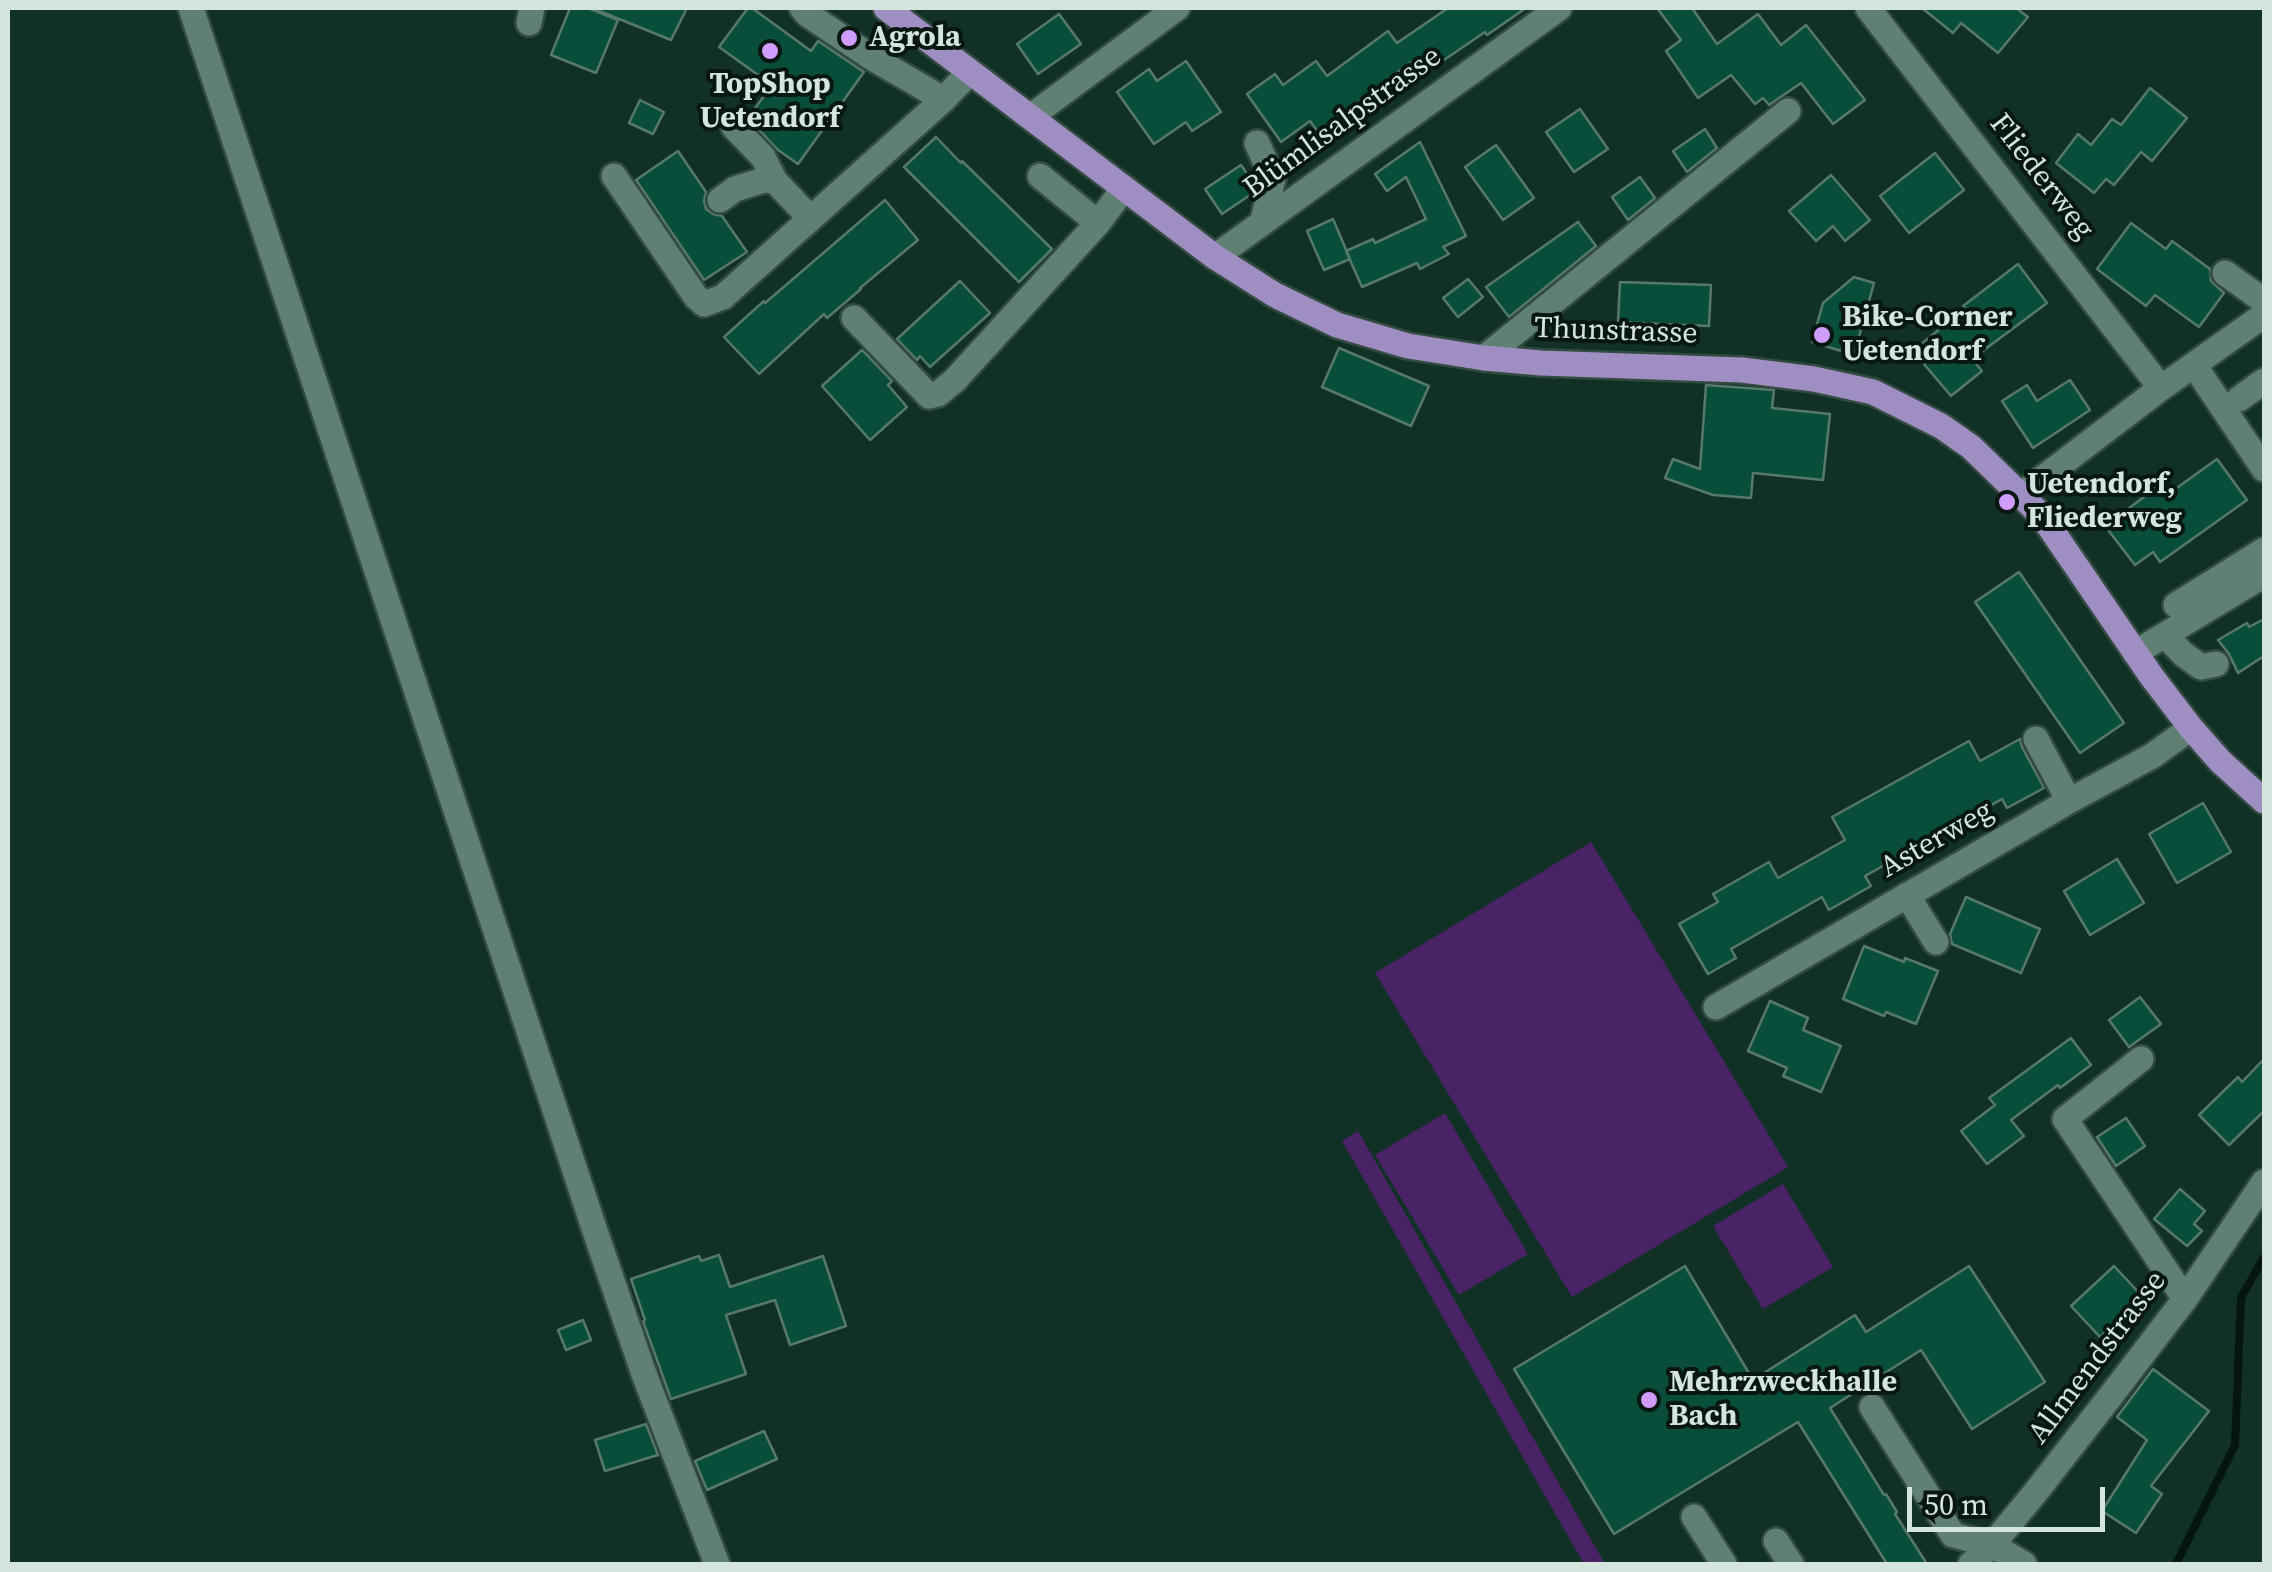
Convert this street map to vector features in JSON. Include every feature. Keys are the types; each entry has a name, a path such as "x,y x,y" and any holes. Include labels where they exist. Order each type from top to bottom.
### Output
{"main road":[{"name":"Thunstrasse","path":"886,8 1215,257 1275,295 1337,324 1408,346 1484,358 1742,370 1853,386 1887,398 1940,426 1971,447 2022,494 2061,542 2190,728 2220,762 2261,793"}],"street":[{"path":"191,8 595,1232 717,1564"},
{"path":"802,8 874,59 944,99"},
{"path":"1030,118 1177,8"},
{"name":"Blümlisalpstrasse","path":"1215,257 1559,8"},
{"name":"Fliederweg","path":"1868,8 2162,388"},
{"path":"614,176 704,304 723,296 970,72"},
{"path":"1484,358 1788,111"},
{"path":"734,127 763,157 775,181 810,218"},
{"path":"1256,143 1273,180 1263,220"},
{"path":"1040,176 1098,223"},
{"path":"720,200 735,189 764,180 775,181"},
{"path":"854,318 929,396 938,394 956,380 1098,223 1124,188"},
{"path":"2226,273 2264,301"},
{"path":"2022,494 2264,316"},
{"path":"895,341 938,394"},
{"path":"2194,365 2264,469"},
{"path":"2239,398 2264,381"},
{"path":"2176,605 2264,550"},
{"path":"2136,653 2264,575"},
{"path":"2165,634 2201,667 2216,664"},
{"name":"Asterweg","path":"1716,1007 2152,756 2190,728"},
{"path":"2036,740 2069,801"},
{"path":"1907,895 1936,942"},
{"path":"2140,1060 2065,1119 2185,1299"},
{"name":"Allmendstrasse","path":"1972,1564 2035,1493 2185,1299 2264,1182"},
{"path":"1872,1407 1953,1534 1992,1545 2024,1564"},
{"path":"1694,1517 1724,1564"},
{"path":"1776,1541 1791,1564"}],"shaded area":[{"path":"1591,842 1788,1167 1572,1297 1375,973"},
{"path":"1445,1113 1528,1254 1459,1295 1375,1155"},
{"path":"1358,1131 1605,1564 1584,1564 1342,1141"},
{"path":"1783,1184 1833,1267 1763,1309 1713,1226"}],"building":[{"path":"570,8 588,8 618,20 596,73 551,55"},
{"path":"592,8 687,8 671,40"},
{"path":"748,8 811,51 818,41 864,72 798,164 778,150 748,118 772,85 719,47"},
{"path":"1448,8 1526,8 1422,75 1413,61 1318,132 1310,121 1281,142 1247,94 1275,74 1283,85 1316,61 1327,76 1388,31 1397,43"},
{"path":"1657,8 1692,8 1717,44 1758,14 1781,45 1806,25 1865,100 1833,124 1801,83 1769,105 1763,98 1755,104 1731,75 1698,98 1666,51 1681,40"},
{"path":"1922,8 2016,8 2028,17 1998,53 1961,23 1953,33"},
{"path":"1059,14 1081,44 1038,74 1017,44"},
{"path":"1186,61 1221,112 1192,131 1186,122 1154,144 1117,92 1149,69 1157,81"},
{"path":"2150,88 2187,118 2152,161 2141,152 2114,185 2106,179 2094,193 2056,163 2078,134 2091,145 2112,119 2121,125"},
{"path":"640,100 664,112 653,134 629,123"},
{"path":"1580,109 1608,149 1574,172 1546,132"},
{"path":"1705,129 1717,148 1687,172 1673,151"},
{"path":"936,137 1052,249 1019,282 904,167"},
{"path":"1420,142 1466,236 1443,247 1449,254 1420,269 1417,263 1362,287 1346,251 1373,239 1375,243 1426,219 1406,177 1387,191 1375,174"},
{"path":"1496,145 1534,198 1503,220 1465,167"},
{"path":"678,151 706,192 706,209 722,216 747,252 704,280 636,180"},
{"path":"1935,153 1964,190 1909,233 1880,196"},
{"path":"1241,165 1255,185 1253,193 1222,214 1205,189"},
{"path":"1831,175 1870,220 1845,241 1833,226 1816,241 1789,211"},
{"path":"1640,177 1655,198 1628,220 1612,197"},
{"path":"885,200 918,240 827,318 824,314 759,374 724,337"},
{"path":"1333,219 1350,259 1324,270 1307,231"},
{"path":"1578,222 1596,246 1509,317 1486,287"},
{"path":"2131,223 2166,249 2172,241 2210,269 2211,281 2224,293 2199,327 2155,295 2146,306 2097,269"},
{"path":"2018,264 2047,303 1972,359 1982,371 1951,396 1913,351"},
{"path":"1854,277 1874,283 1854,355 1812,342 1823,303"},
{"path":"1468,279 1483,297 1458,317 1443,298"},
{"path":"960,281 990,313 930,367 920,356 917,360 897,339"},
{"path":"1620,282 1711,285 1709,326 1618,322"},
{"path":"1339,348 1429,386 1411,426 1322,387"},
{"path":"862,350 892,381 888,385 907,407 870,440 822,386"},
{"path":"2070,380 2090,410 2033,448 2002,401 2027,385 2037,401"},
{"path":"1706,385 1774,390 1772,408 1830,414 1823,480 1753,473 1751,498 1713,495 1665,478 1673,459 1700,469"},
{"path":"2217,459 2247,500 2160,562 2153,552 2135,565 2105,526 2160,485 2167,495"},
{"path":"2019,572 2124,723 2080,753 1975,602"},
{"path":"2264,619 2264,656 2238,673 2218,640 2247,623 2249,627"},
{"path":"2020,739 2044,788 2007,808 2002,799 1865,876 1871,886 1829,910 1822,897 1731,949 1736,958 1708,974 1679,924 1718,902 1713,894 1769,862 1778,878 1845,840 1832,817 1969,741 1980,761"},
{"path":"2203,803 2231,852 2177,883 2149,834"},
{"path":"2117,859 2144,903 2090,935 2064,891"},
{"path":"1966,897 2040,929 2021,973 1952,944 1950,934"},
{"path":"1864,946 1938,971 1916,1024 1843,999"},
{"path":"2140,997 2161,1024 2129,1047 2109,1020"},
{"path":"1770,1001 1808,1018 1803,1030 1841,1046 1821,1092 1783,1076 1787,1068 1748,1051"},
{"path":"2071,1038 2091,1065 2011,1120 2024,1136 1987,1164 1961,1131 1995,1105 1989,1098"},
{"path":"2264,1059 2264,1111 2229,1145 2199,1115 2238,1077 2242,1082"},
{"path":"2126,1118 2145,1146 2116,1166 2097,1137"},
{"path":"2180,1189 2205,1211 2194,1224 2202,1231 2187,1246 2154,1219"},
{"path":"719,1255 730,1287 823,1256 846,1326 790,1345 775,1300 726,1315 746,1374 671,1399 631,1279 699,1256 701,1261"},
{"path":"1685,1266 1753,1380 1855,1315 1866,1332 1969,1266 2045,1382 1972,1429 1921,1350 1830,1408 1927,1564 1887,1564 1798,1422 1614,1534 1514,1369"},
{"path":"2114,1266 2143,1297 2100,1337 2071,1306"},
{"path":"583,1320 591,1340 566,1350 558,1330"},
{"path":"2153,1369 2209,1411 2151,1486 2162,1494 2136,1533 2102,1511 2147,1440 2117,1417"},
{"path":"646,1424 658,1455 605,1471 595,1440"},
{"path":"764,1431 777,1459 707,1490 695,1461"}],"waterway":[{"path":"2176,1564 2235,1445 2241,1298 2264,1257"}],"place":[{"name":"Agrola","path":"849,38"},
{"name":"TopShop Uetendorf","path":"770,51"},
{"name":"Bike-Corner Uetendorf","path":"1822,335"},
{"name":"Uetendorf, Fliederweg","path":"2007,502"},
{"name":"Mehrzweckhalle Bach","path":"1649,1400"}]}
